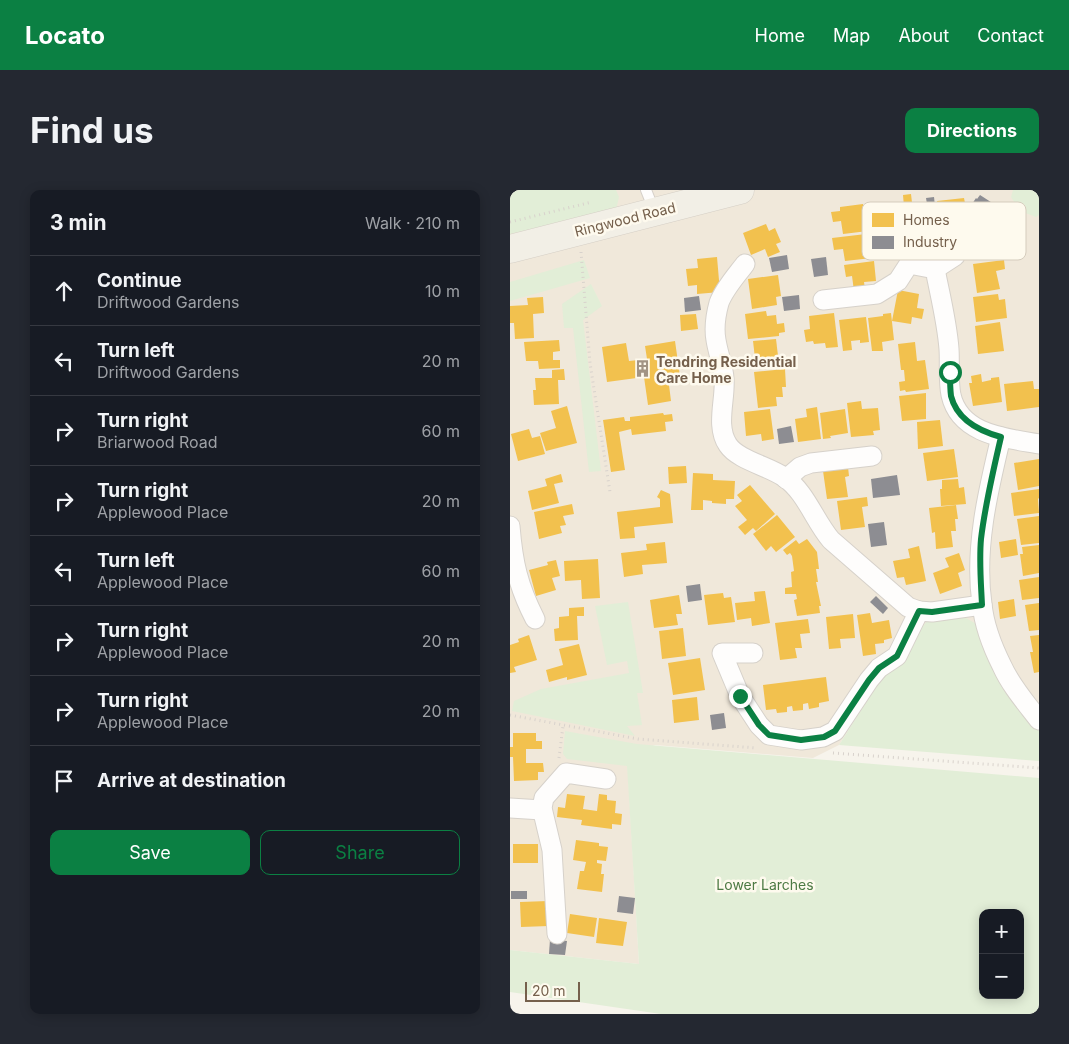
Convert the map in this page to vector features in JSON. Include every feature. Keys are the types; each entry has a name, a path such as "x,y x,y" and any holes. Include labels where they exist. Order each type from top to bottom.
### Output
{"main road":[{"name":"Ringwood Road","path":"510,249 579,231 650,201 740,190"}],"street":[{"path":"823,300 877,294 898,280 909,264 935,269 949,260"},
{"path":"744,264 720,301 716,321 716,340 722,362 724,380 722,405 723,434 728,445 735,453 786,478 795,486 821,528 832,540 908,607 919,611 932,612 982,605"},
{"path":"935,269 949,348 951,395 956,409 969,423 982,432 1039,444"},
{"path":"1001,437 981,540 982,605 992,641 1002,667 1014,687 1039,720"},
{"path":"786,478 800,467 811,463 872,456"},
{"path":"510,526 512,550 519,583 522,594 535,620"},
{"path":"752,653 722,653 740,696 759,725 769,735 801,740 824,737 835,731 879,668 897,656 919,611"},
{"path":"557,934 552,850 542,810 544,798 566,773 606,779"},
{"path":"510,808 542,810"}],"path":[{"path":"579,231 590,363 610,492"}],"shaded area":[{"path":"510,190 1039,190 1039,722 884,674 839,745 813,758 655,745 627,756 639,964 510,950"}],"green space":[{"path":"517,190 616,190 619,197 616,210 510,234 510,195"},
{"path":"1013,190 1039,190 1039,215 1036,217 1026,213 1026,202 1014,202 1011,197"},
{"path":"584,260 590,278 510,301 510,282"},
{"path":"591,284 602,306 583,320 601,471 589,472 573,328 564,328 562,304"},
{"path":"628,602 643,693 637,693 642,725 627,726 635,736 512,711 514,701 541,689 629,673 627,661 607,665 595,606"},
{"path":"966,618 978,625 1039,731 1039,761 839,745 884,674 928,620"},
{"name":"Lower Larches","path":"565,731 637,744 1039,778 1039,1014 661,1014 510,992 510,950 639,964 627,766 567,759 563,754"}],"building: Homes":[{"path":"911,194 912,202 904,202 903,195"},
{"path":"964,198 965,202 937,202"},
{"path":"862,204 862,232 843,234 841,221 833,222 831,212 840,211 840,207"},
{"path":"766,224 769,231 775,228 781,242 776,244 780,252 768,257 765,249 751,255 743,233"},
{"path":"862,234 862,259 845,261 843,249 834,250 832,238"},
{"path":"717,257 720,292 697,294 697,285 688,286 686,269 698,268 697,259"},
{"path":"1004,260 1005,269 996,271 1000,289 977,293 973,264"},
{"path":"874,261 876,281 864,282 865,289 854,291 852,276 846,277 844,265"},
{"path":"778,275 781,296 776,297 777,305 752,309 748,279"},
{"path":"898,290 919,294 917,308 924,309 922,319 912,317 911,324 892,321"},
{"path":"998,294 999,300 1005,299 1007,318 976,322 973,297"},
{"path":"543,297 544,313 533,314 534,338 515,339 514,323 510,323 510,306 528,305 527,298"},
{"path":"766,311 767,316 776,315 777,324 784,323 785,332 779,333 779,336 748,339 745,314"},
{"path":"834,313 838,347 826,348 825,343 814,344 813,341 806,342 804,330 810,329 809,316"},
{"path":"891,313 894,340 882,342 883,351 872,351 868,318"},
{"path":"696,314 698,329 681,331 680,315"},
{"path":"866,317 869,342 851,341 852,350 843,351 839,320"},
{"path":"1000,322 1004,351 978,354 975,326"},
{"path":"776,339 779,364 756,367 753,341"},
{"path":"559,340 560,351 553,352 553,360 560,360 560,368 539,369 538,361 526,361 524,342"},
{"name":"Tendring Residential Care Home","path":"675,341 680,376 668,377 671,401 648,405 644,377 607,382 602,347 626,343 629,361 647,359 645,346"},
{"path":"915,342 917,361 925,360 929,389 900,391 899,382 905,381 904,370 901,370 898,344"},
{"path":"564,369 565,380 558,380 559,404 534,405 533,390 536,390 535,378 552,378 552,370"},
{"path":"785,369 786,387 782,387 783,397 776,397 777,406 758,408 754,372"},
{"path":"981,374 982,382 999,377 1002,402 973,406 969,383 972,383 971,376"},
{"path":"1033,381 1034,389 1039,389 1039,407 1007,411 1004,384"},
{"path":"926,393 926,419 902,421 899,396"},
{"path":"861,401 862,409 878,408 880,430 873,431 874,435 851,437 847,403"},
{"path":"567,406 577,443 546,451 540,433 556,428 551,411"},
{"path":"817,407 821,439 798,442 795,419 807,417 806,409"},
{"path":"770,409 774,439 762,441 761,434 746,436 744,412"},
{"path":"845,409 848,433 823,439 820,413"},
{"path":"663,413 664,415 672,414 673,421 665,422 666,431 632,435 631,429 619,432 625,470 611,472 603,420 624,417 625,421 630,421 630,417"},
{"path":"940,420 943,446 918,449 917,422"},
{"path":"529,429 532,438 540,436 545,454 518,461 511,434"},
{"path":"954,449 958,477 927,481 923,453"},
{"path":"1039,459 1039,486 1018,490 1014,463"},
{"path":"686,466 687,483 669,484 668,467"},
{"path":"848,467 849,476 845,477 848,497 827,499 823,471"},
{"path":"693,473 713,474 713,480 735,481 734,499 726,499 726,504 703,500 703,510 691,510"},
{"path":"561,474 563,482 554,484 559,503 532,510 528,491 547,486 545,479"},
{"path":"958,479 959,488 964,487 966,504 941,506 940,489 942,489 942,480"},
{"path":"750,485 775,514 756,531 753,528 745,535 738,527 747,520 735,506 742,501 737,495"},
{"path":"1039,489 1039,513 1014,516 1011,493"},
{"path":"661,490 670,494 673,523 634,527 635,538 620,539 617,512 660,507 660,499 657,497"},
{"path":"867,497 868,506 862,507 865,527 841,530 837,501"},
{"path":"572,504 574,514 563,516 566,525 560,526 562,533 539,539 534,512"},
{"path":"956,505 958,519 955,519 956,531 951,531 953,547 936,549 935,532 932,533 929,508"},
{"path":"777,515 795,537 776,552 771,546 766,551 753,534"},
{"path":"1039,516 1039,543 1021,545 1017,519"},
{"path":"807,539 817,552 819,569 816,569 818,582 816,582 821,606 819,606 820,613 797,616 794,600 797,599 796,594 785,594 785,588 792,587 791,572 794,571 792,556 790,553 787,555 783,550 796,540 799,544"},
{"path":"1016,539 1018,555 1001,558 999,542"},
{"path":"665,542 667,563 642,565 643,574 624,577 621,553 647,550 646,544"},
{"path":"1039,545 1039,573 1023,576 1020,554 1023,554 1022,547"},
{"path":"919,546 926,581 906,585 904,577 897,578 893,561 910,558 908,549"},
{"path":"959,553 965,570 958,573 962,586 940,594 933,573 949,567 945,558"},
{"path":"598,559 600,598 582,599 581,580 565,581 564,561"},
{"path":"556,560 560,576 552,578 556,590 536,596 529,570 548,565 547,562"},
{"path":"1039,577 1039,598 1022,600 1019,580"},
{"path":"765,591 770,623 752,626 751,618 737,620 735,603 755,601 754,592"},
{"path":"723,593 724,598 731,597 735,622 708,625 704,595"},
{"path":"679,595 682,614 676,614 678,625 654,628 650,600"},
{"path":"1014,599 1016,616 1000,619 998,602"},
{"path":"1039,603 1039,630 1029,631 1025,605"},
{"path":"584,607 584,616 577,616 578,640 555,641 554,629 559,628 559,617 569,616 569,608"},
{"path":"870,613 872,623 889,620 892,638 884,640 884,643 875,644 876,654 863,656 857,615"},
{"path":"853,614 855,638 840,639 841,648 829,649 826,617"},
{"path":"808,619 810,633 800,634 802,648 795,648 797,658 780,660 775,623"},
{"path":"683,628 686,656 662,659 659,631"},
{"path":"529,635 537,660 514,667 516,672 510,673 510,645 519,642 518,639"},
{"path":"1039,635 1039,672 1034,673 1030,652 1033,652 1030,636"},
{"path":"579,644 587,675 567,680 567,677 549,682 546,670 563,665 559,649"},
{"path":"700,658 705,690 673,695 668,663"},
{"path":"826,677 829,701 819,703 819,707 809,709 808,703 803,704 803,710 793,711 792,706 787,707 787,712 777,713 776,709 766,710 763,685"},
{"path":"697,697 699,720 674,723 672,700"},
{"path":"513,733 536,733 536,741 542,741 542,749 526,749 526,763 543,763 544,772 538,772 538,780 514,781 513,757 510,757 510,747 513,747"},
{"path":"567,794 585,796 583,809 597,811 599,794 607,795 607,800 616,801 615,813 622,814 621,825 612,824 612,829 581,825 582,820 557,817 558,807 565,808"},
{"path":"576,840 599,843 599,846 608,847 606,861 597,860 597,863 602,864 601,874 604,874 602,892 577,889 580,871 584,871 586,862 573,860"},
{"path":"513,844 538,844 538,863 513,863"},
{"path":"548,901 549,926 521,927 520,902"},
{"path":"570,914 597,918 594,937 567,933"},
{"path":"599,918 627,922 623,946 596,943"}],"building: Industry":[{"path":"980,195 991,202 973,202"},
{"path":"934,197 935,202 927,202 926,198"},
{"path":"787,255 789,269 772,272 769,258"},
{"path":"826,257 828,275 814,277 811,259"},
{"path":"799,295 800,309 784,311 782,297"},
{"path":"699,296 701,310 685,312 684,298"},
{"path":"791,426 794,442 779,444 777,429"},
{"path":"897,475 900,495 873,498 871,479"},
{"path":"884,522 887,545 871,547 868,524"},
{"path":"700,584 702,600 688,602 686,586"},
{"path":"876,596 888,608 883,614 870,602"},
{"path":"724,713 726,728 712,730 710,715"},
{"path":"511,891 527,891 527,899 511,899"},
{"path":"619,896 635,898 633,914 617,912"},
{"path":"550,939 567,941 565,955 549,954"}],"place":[{"name":"Tendring Residential Care Home","path":"642,369"}],"route":[{"path":"740,696 759,725 769,735 801,740 824,737 835,731 879,668 897,656 919,611 932,612 982,605 981,540 1001,437 982,432 969,423 956,409 951,395 950,372"}]}
